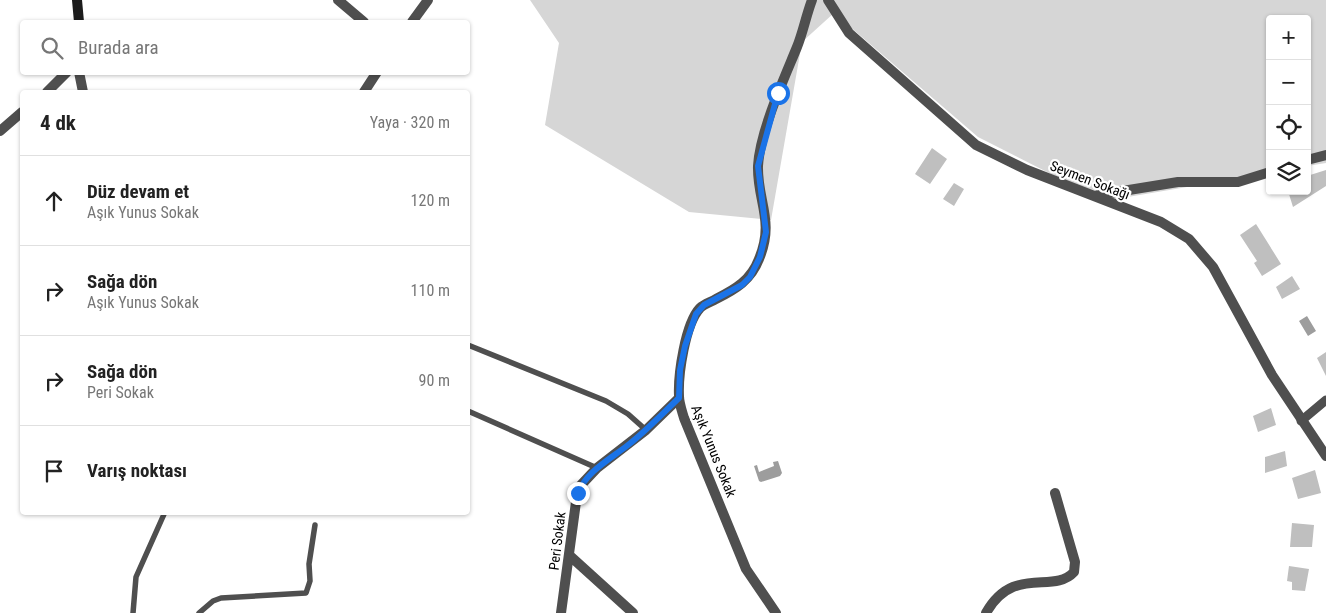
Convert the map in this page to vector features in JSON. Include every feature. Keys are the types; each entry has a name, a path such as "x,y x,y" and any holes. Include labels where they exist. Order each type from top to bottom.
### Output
{"main road":[{"path":"77,0 79,20"}],"street":[{"path":"338,0 362,20"},
{"path":"413,20 428,0"},
{"name":"Aşık Yunus Sokak","path":"776,613 746,569 684,418 679,398 684,354 696,314 704,305 742,285 750,277 760,257 766,232 759,172 761,153 778,93 803,32 812,0"},
{"name":"Seymen Sokağı","path":"828,0 849,33 976,145 1027,170 1097,196 1178,230 1200,250 1223,284 1272,375 1326,456"},
{"path":"49,90 64,75"},
{"path":"80,75 83,90"},
{"path":"365,90 375,75"},
{"path":"0,131 20,114"},
{"path":"1311,159 1326,155"},
{"path":"1097,196 1178,182 1238,182 1266,173"},
{"name":"Peri Sokak","path":"561,613 578,493 581,485 597,468 646,430 679,398"},
{"path":"1301,421 1326,400"},
{"path":"986,613 997,598 1011,587 1028,582 1066,578 1074,572 1075,562 1055,493"},
{"path":"569,555 633,613"}],"lane":[{"path":"470,346 606,401 628,414 646,430"},
{"path":"470,412 597,468"},
{"path":"134,613 136,577 164,515"},
{"path":"199,613 213,601 221,598 306,593 310,582 309,564 315,525"}],"shaded area":[{"path":"530,0 1326,0 1326,163 1311,165 1311,15 1266,15 1266,174 1104,201 978,137 834,13 802,42 771,220 689,212 545,125 559,43"},
{"path":"1307,316 1316,331 1308,336 1299,321"},
{"path":"778,461 782,473 780,476 759,481 754,466 757,465 759,472 774,466 773,462"}],"building":[{"path":"932,148 947,159 930,184 915,174"},
{"path":"1326,170 1326,186 1293,207 1289,195 1311,195 1311,175"},
{"path":"954,183 964,189 954,206 943,199"},
{"path":"1256,224 1281,264 1262,276 1254,263 1257,261 1240,235"},
{"path":"1292,276 1300,289 1282,299 1276,287"},
{"path":"1326,352 1326,376 1317,358"},
{"path":"1271,408 1276,425 1258,432 1253,416"},
{"path":"1285,451 1287,466 1265,473 1265,457"},
{"path":"1315,470 1321,493 1298,499 1292,478"},
{"path":"1292,523 1314,525 1312,547 1290,547"},
{"path":"1289,566 1309,569 1305,591 1292,590 1292,582 1287,581"}],"route":[{"path":"578,493 581,485 597,468 646,430 679,398 680,370 685,346 696,314 704,305 742,285 756,268 766,232 765,207 758,166 778,93"}]}
